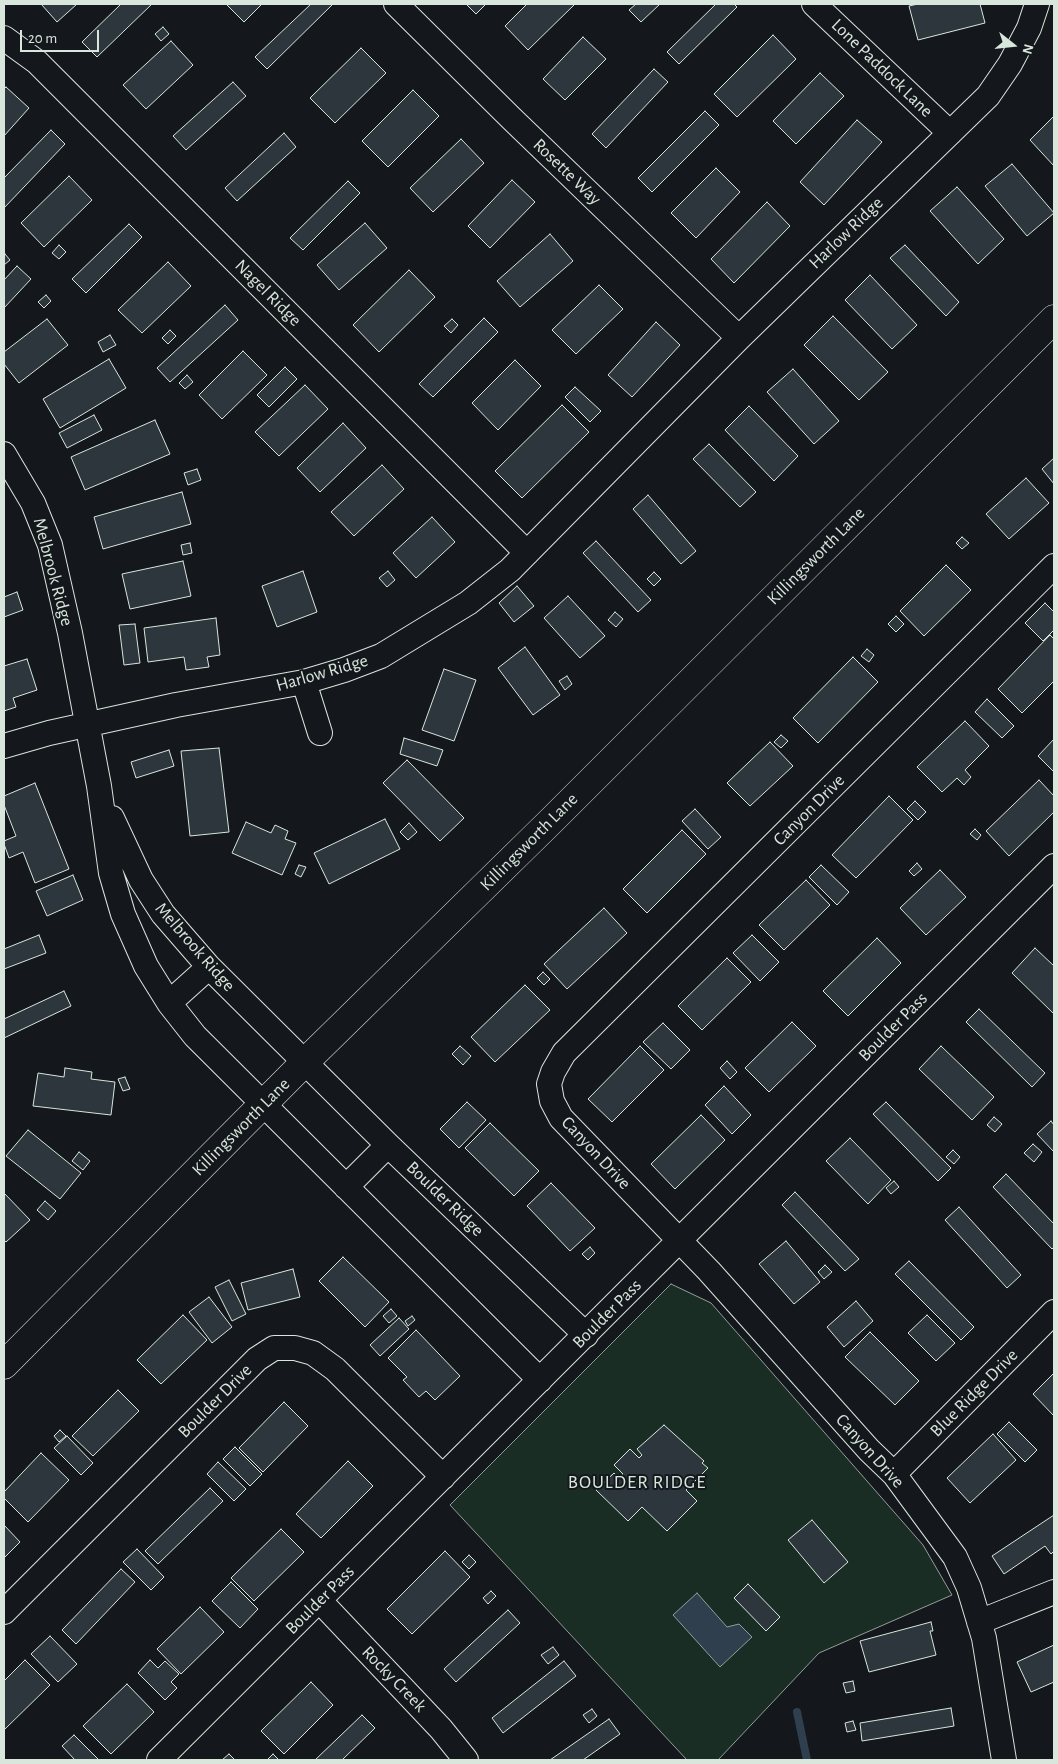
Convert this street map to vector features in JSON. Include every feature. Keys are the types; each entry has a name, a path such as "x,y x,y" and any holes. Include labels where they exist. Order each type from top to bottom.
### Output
{"street":[{"name":"Rosette Way","path":"396,4 739,338"},
{"name":"Lone Paddock Lane","path":"814,4 950,133"},
{"name":"Harlow Ridge","path":"4,746 176,705 304,682 344,670 381,656 420,634 468,603 527,553 739,338 988,96 1010,64 1028,28 1037,4"},
{"name":"Nagel Ridge","path":"4,38 36,62 527,553"},
{"name":"Killingsworth Lane","path":"4,1365 305,1062 551,821 1054,319"},
{"name":"Melbrook Ridge","path":"4,454 33,503 50,545 70,633 99,786 111,873 123,914 146,966 169,1003 195,1036 263,1104"},
{"name":"Canyon Drive","path":"1004,1760 984,1638 969,1588 955,1557 894,1474 869,1450 680,1241 561,1118 552,1101 549,1084 553,1072 564,1053 1054,566"},
{"path":"304,682 320,733"},
{"name":"Melbrook Ridge","path":"99,786 119,837 141,880 163,914 208,967 305,1062"},
{"name":"Boulder Pass","path":"159,1760 1054,866"},
{"path":"169,1003 208,967"},
{"name":"Boulder Ridge","path":"305,1062 388,1145 586,1335"},
{"path":"263,1104 540,1380"},
{"path":"346,1187 388,1145"},
{"name":"Blue Ridge Drive","path":"894,1474 1054,1312"},
{"name":"Boulder Drive","path":"4,1612 257,1359 274,1348 295,1348 313,1353 335,1369 443,1477"},
{"path":"979,1622 1054,1592"},
{"name":"Rocky Creek","path":"319,1600 441,1729 466,1760"}],"green space":[{"path":"671,1284 711,1303 923,1545 952,1595 819,1653 718,1760 687,1760 450,1505"}],"water":[{"path":"697,1593 727,1627 739,1624 752,1637 720,1667 673,1615"}],"building":[{"path":"41,4 77,4 57,22"},
{"path":"121,4 152,4 97,57 82,42"},
{"path":"226,4 262,4 244,22"},
{"path":"311,4 333,4 267,69 255,57"},
{"path":"466,4 486,4 476,14"},
{"path":"527,4 575,4 528,50 505,26"},
{"path":"636,4 660,4 641,22 629,10"},
{"path":"716,4 734,4 737,7 679,64 667,52"},
{"path":"918,4 980,4 985,23 918,40 909,6"},
{"path":"163,27 169,34 161,41 155,34"},
{"path":"773,35 796,59 737,117 714,94"},
{"path":"583,37 606,59 565,100 543,79"},
{"path":"171,41 193,65 146,109 123,85"},
{"path":"361,48 386,73 335,123 310,98"},
{"path":"654,69 668,82 606,148 592,134"},
{"path":"820,73 844,96 796,144 773,121"},
{"path":"233,82 246,96 186,150 173,136"},
{"path":"6,87 29,108 4,136 4,89"},
{"path":"413,90 439,116 388,167 362,141"},
{"path":"705,111 719,125 652,192 638,178"},
{"path":"1054,116 1054,166 1030,140"},
{"path":"857,120 882,142 824,205 800,182"},
{"path":"51,130 65,144 4,208 4,178"},
{"path":"284,133 296,147 237,201 225,188"},
{"path":"461,139 484,163 433,212 410,188"},
{"path":"1012,164 1054,213 1027,236 985,186"},
{"path":"716,168 740,192 696,238 671,213"},
{"path":"69,176 92,200 44,247 21,223"},
{"path":"512,180 535,202 490,248 468,226"},
{"path":"348,181 360,193 303,250 290,238"},
{"path":"957,187 1004,239 978,264 930,211"},
{"path":"767,202 790,226 734,283 711,259"},
{"path":"365,223 387,248 339,290 317,265"},
{"path":"129,224 142,237 86,293 72,279"},
{"path":"550,234 573,261 520,307 497,281"},
{"path":"59,245 66,252 59,259 52,253"},
{"path":"905,245 959,302 946,316 890,258"},
{"path":"4,255 10,260 4,265"},
{"path":"168,262 191,286 142,333 118,310"},
{"path":"17,266 31,279 4,308 4,280"},
{"path":"409,270 435,297 379,352 353,325"},
{"path":"870,275 917,325 892,349 845,300"},
{"path":"599,285 623,309 576,354 552,330"},
{"path":"46,295 51,301 44,308 38,302"},
{"path":"225,305 238,320 170,382 157,368"},
{"path":"833,316 888,372 859,400 804,345"},
{"path":"484,318 498,332 433,397 419,384"},
{"path":"47,319 68,345 19,383 4,364 4,352"},
{"path":"452,319 458,325 451,333 444,326"},
{"path":"656,322 680,345 632,397 608,375"},
{"path":"170,330 176,336 168,344 162,338"},
{"path":"110,335 116,345 103,352 98,342"},
{"path":"243,351 267,375 222,419 199,395"},
{"path":"109,359 126,388 60,428 43,399"},
{"path":"515,360 541,386 498,430 472,403"},
{"path":"285,367 297,379 269,407 257,395"},
{"path":"793,369 839,421 814,444 767,392"},
{"path":"187,375 193,382 185,389 179,383"},
{"path":"305,385 328,409 279,456 255,432"},
{"path":"575,387 601,411 590,422 565,397"},
{"path":"562,405 589,432 522,498 495,471"},
{"path":"749,406 798,456 774,481 725,430"},
{"path":"94,415 102,430 67,448 59,433"},
{"path":"155,420 170,454 85,490 71,457"},
{"path":"343,423 366,448 320,492 297,468"},
{"path":"709,444 756,492 740,507 693,459"},
{"path":"1054,458 1054,484 1042,469"},
{"path":"382,465 404,489 354,536 331,512"},
{"path":"197,469 201,480 188,485 184,473"},
{"path":"1026,478 1049,503 1009,539 986,514"},
{"path":"182,492 191,524 103,549 94,517"},
{"path":"648,495 696,551 681,564 633,509"},
{"path":"432,517 455,542 416,578 393,553"},
{"path":"962,537 969,543 962,549 956,543"},
{"path":"596,541 651,600 638,612 583,553"},
{"path":"190,543 192,553 183,555 181,545"},
{"path":"183,561 191,596 130,609 122,574"},
{"path":"946,565 971,590 924,636 900,611"},
{"path":"303,571 317,612 277,627 262,586"},
{"path":"388,571 395,580 387,587 379,578"},
{"path":"654,572 661,579 654,586 647,579"},
{"path":"517,586 534,606 514,622 499,603"},
{"path":"17,592 23,610 4,617 4,597"},
{"path":"568,596 605,636 580,658 544,618"},
{"path":"1045,603 1054,612 1054,630 1043,641 1025,623"},
{"path":"615,612 623,619 616,627 608,620"},
{"path":"896,616 904,624 896,632 888,624"},
{"path":"216,618 220,655 207,657 209,667 186,670 184,657 148,662 144,628"},
{"path":"135,624 140,663 124,665 119,625"},
{"path":"1050,635 1054,639 1054,681 1022,713 998,689"},
{"path":"525,647 560,695 533,715 498,668"},
{"path":"867,649 874,655 869,662 861,656"},
{"path":"853,657 878,682 818,743 793,718"},
{"path":"27,659 37,690 13,698 16,707 4,711 4,666"},
{"path":"444,669 476,680 454,741 422,730"},
{"path":"567,676 572,684 565,690 559,681"},
{"path":"987,699 1014,726 1002,738 975,712"},
{"path":"965,721 989,746 965,770 971,777 964,785 957,778 942,792 917,767"},
{"path":"781,735 788,741 781,748 774,742"},
{"path":"404,738 443,750 437,766 400,754"},
{"path":"1054,739 1054,772 1038,756"},
{"path":"770,742 793,766 750,806 727,783"},
{"path":"219,748 229,832 190,836 181,751"},
{"path":"169,750 174,766 136,778 131,762"},
{"path":"407,760 464,818 440,841 383,783"},
{"path":"1039,780 1054,796 1054,812 1009,856 986,831"},
{"path":"35,783 69,869 35,883 23,852 9,858 4,844 4,841 16,836 4,805 4,796"},
{"path":"889,796 913,820 856,878 832,855"},
{"path":"915,801 926,812 918,820 907,809"},
{"path":"695,809 721,837 708,849 682,821"},
{"path":"385,819 400,849 329,884 314,853"},
{"path":"246,822 271,833 275,825 288,831 285,839 296,843 282,875 232,853"},
{"path":"409,823 417,832 408,840 400,832"},
{"path":"975,829 981,835 977,840 970,834"},
{"path":"682,830 706,854 647,913 623,889"},
{"path":"917,863 922,869 914,876 909,871"},
{"path":"299,865 306,867 301,877 295,874"},
{"path":"821,865 849,892 837,905 809,877"},
{"path":"940,870 966,897 926,935 900,908"},
{"path":"73,875 83,900 47,916 36,891"},
{"path":"806,880 830,905 784,950 759,925"},
{"path":"604,908 627,933 567,989 544,964"},
{"path":"39,935 46,953 4,969 4,949"},
{"path":"752,935 779,962 760,981 733,953"},
{"path":"877,938 901,963 848,1016 823,991"},
{"path":"1035,948 1054,966 1054,1014 1012,973"},
{"path":"727,958 751,982 702,1030 678,1006"},
{"path":"543,972 550,979 544,985 537,978"},
{"path":"525,985 550,1010 495,1062 471,1037"},
{"path":"64,991 71,1006 4,1038 4,1019"},
{"path":"979,1009 1045,1073 1032,1087 966,1022"},
{"path":"792,1022 816,1046 769,1092 745,1068"},
{"path":"663,1023 690,1050 671,1069 643,1042"},
{"path":"460,1046 471,1056 463,1065 452,1054"},
{"path":"640,1046 664,1070 612,1122 588,1099"},
{"path":"941,1046 994,1097 972,1120 919,1069"},
{"path":"727,1061 737,1072 730,1079 720,1068"},
{"path":"65,1068 92,1072 91,1079 115,1082 111,1115 33,1106 38,1073 64,1077"},
{"path":"125,1077 130,1089 123,1091 118,1079"},
{"path":"724,1086 751,1115 732,1134 705,1105"},
{"path":"467,1102 486,1120 459,1148 440,1129"},
{"path":"886,1102 951,1168 938,1181 873,1114"},
{"path":"701,1115 725,1140 675,1189 651,1164"},
{"path":"994,1117 1002,1124 995,1132 987,1125"},
{"path":"1051,1121 1054,1125 1054,1152 1037,1134"},
{"path":"490,1123 539,1171 514,1196 465,1148"},
{"path":"28,1130 81,1173 60,1199 6,1156"},
{"path":"850,1138 891,1180 868,1204 826,1161"},
{"path":"1033,1144 1042,1152 1034,1162 1024,1153"},
{"path":"953,1150 960,1157 954,1164 946,1157"},
{"path":"79,1152 90,1161 83,1170 72,1161"},
{"path":"1006,1174 1054,1224 1054,1247 1052,1249 993,1187"},
{"path":"894,1181 899,1187 891,1194 886,1188"},
{"path":"551,1183 595,1228 570,1251 527,1206"},
{"path":"795,1192 859,1259 845,1271 782,1205"},
{"path":"4,1193 30,1220 6,1242 4,1240"},
{"path":"45,1201 56,1211 48,1220 37,1210"},
{"path":"959,1207 1021,1275 1007,1288 945,1220"},
{"path":"786,1241 820,1282 794,1304 759,1264"},
{"path":"590,1247 595,1253 588,1260 582,1254"},
{"path":"343,1257 389,1302 365,1327 319,1281"},
{"path":"909,1261 974,1327 961,1340 895,1274"},
{"path":"825,1265 832,1272 824,1279 818,1272"},
{"path":"293,1269 300,1297 248,1310 241,1283"},
{"path":"229,1280 246,1314 232,1321 215,1287"},
{"path":"209,1297 232,1327 212,1343 189,1312"},
{"path":"856,1301 873,1321 844,1347 827,1327"},
{"path":"391,1309 397,1316 389,1323 383,1316"},
{"path":"183,1315 207,1340 161,1384 137,1360"},
{"path":"927,1315 955,1343 936,1361 908,1333"},
{"path":"412,1316 415,1320 408,1326 405,1321"},
{"path":"399,1318 409,1329 380,1356 370,1345"},
{"path":"416,1330 460,1376 435,1400 426,1391 419,1397 403,1380 407,1377 388,1358"},
{"path":"870,1332 919,1381 895,1405 845,1357"},
{"path":"1054,1373 1054,1416 1033,1394"},
{"path":"118,1390 139,1411 93,1456 72,1436"},
{"path":"284,1402 308,1426 263,1472 239,1448"},
{"path":"1009,1422 1037,1450 1025,1462 997,1434"},
{"path":"664,1425 704,1461 702,1463 708,1468 686,1490 697,1501 667,1531 642,1507 628,1521 596,1490 614,1473 619,1478 623,1474 614,1465 630,1449 639,1458 642,1455 637,1449"},
{"path":"60,1430 66,1436 59,1442 54,1436"},
{"path":"993,1434 1016,1460 970,1503 947,1478"},
{"path":"67,1436 93,1463 81,1475 54,1448"},
{"path":"235,1447 262,1474 250,1486 223,1459"},
{"path":"41,1453 69,1480 28,1522 4,1498 4,1492"},
{"path":"348,1461 373,1486 321,1538 296,1514"},
{"path":"218,1462 246,1489 234,1501 207,1474"},
{"path":"210,1488 223,1501 158,1564 145,1551"},
{"path":"1054,1515 1054,1551 1051,1554 1045,1546 1004,1574 992,1556"},
{"path":"812,1520 848,1562 824,1583 788,1540"},
{"path":"4,1525 20,1542 4,1558"},
{"path":"281,1529 304,1552 254,1601 231,1578"},
{"path":"137,1549 164,1577 151,1590 123,1562"},
{"path":"445,1551 470,1577 412,1634 387,1609"},
{"path":"469,1555 476,1562 469,1569 462,1562"},
{"path":"121,1569 135,1582 76,1644 62,1630"},
{"path":"231,1582 258,1609 240,1628 212,1601"},
{"path":"748,1584 780,1617 766,1631 734,1598"},
{"path":"491,1591 496,1596 488,1604 483,1598"},
{"path":"200,1607 224,1632 181,1674 157,1649"},
{"path":"508,1610 520,1623 456,1682 444,1669"},
{"path":"931,1622 933,1631 930,1631 936,1655 869,1672 860,1641"},
{"path":"50,1636 77,1664 58,1682 31,1654"},
{"path":"1054,1645 1054,1682 1031,1692 1017,1662"},
{"path":"553,1647 559,1655 548,1664 541,1655"},
{"path":"25,1660 50,1685 4,1730 4,1681"},
{"path":"150,1660 158,1668 165,1661 179,1674 171,1682 177,1688 165,1700 138,1673"},
{"path":"564,1661 576,1676 503,1733 492,1718"},
{"path":"853,1681 855,1691 846,1693 843,1683"},
{"path":"311,1682 333,1705 284,1754 261,1731"},
{"path":"127,1684 154,1712 111,1754 83,1726"},
{"path":"951,1708 954,1726 862,1741 860,1723"},
{"path":"592,1709 597,1716 589,1723 583,1715"},
{"path":"362,1715 375,1728 342,1760 315,1760"},
{"path":"609,1719 620,1734 583,1760 550,1760"},
{"path":"853,1721 856,1730 847,1732 845,1723"},
{"path":"74,1735 99,1760 75,1760 62,1746"},
{"path":"229,1754 235,1760 222,1760"},
{"path":"273,1754 279,1760 267,1760"}],"waterway":[{"path":"797,1712 807,1760"}],"district":[{"name":"BOULDER RIDGE","path":"637,1482"}]}
